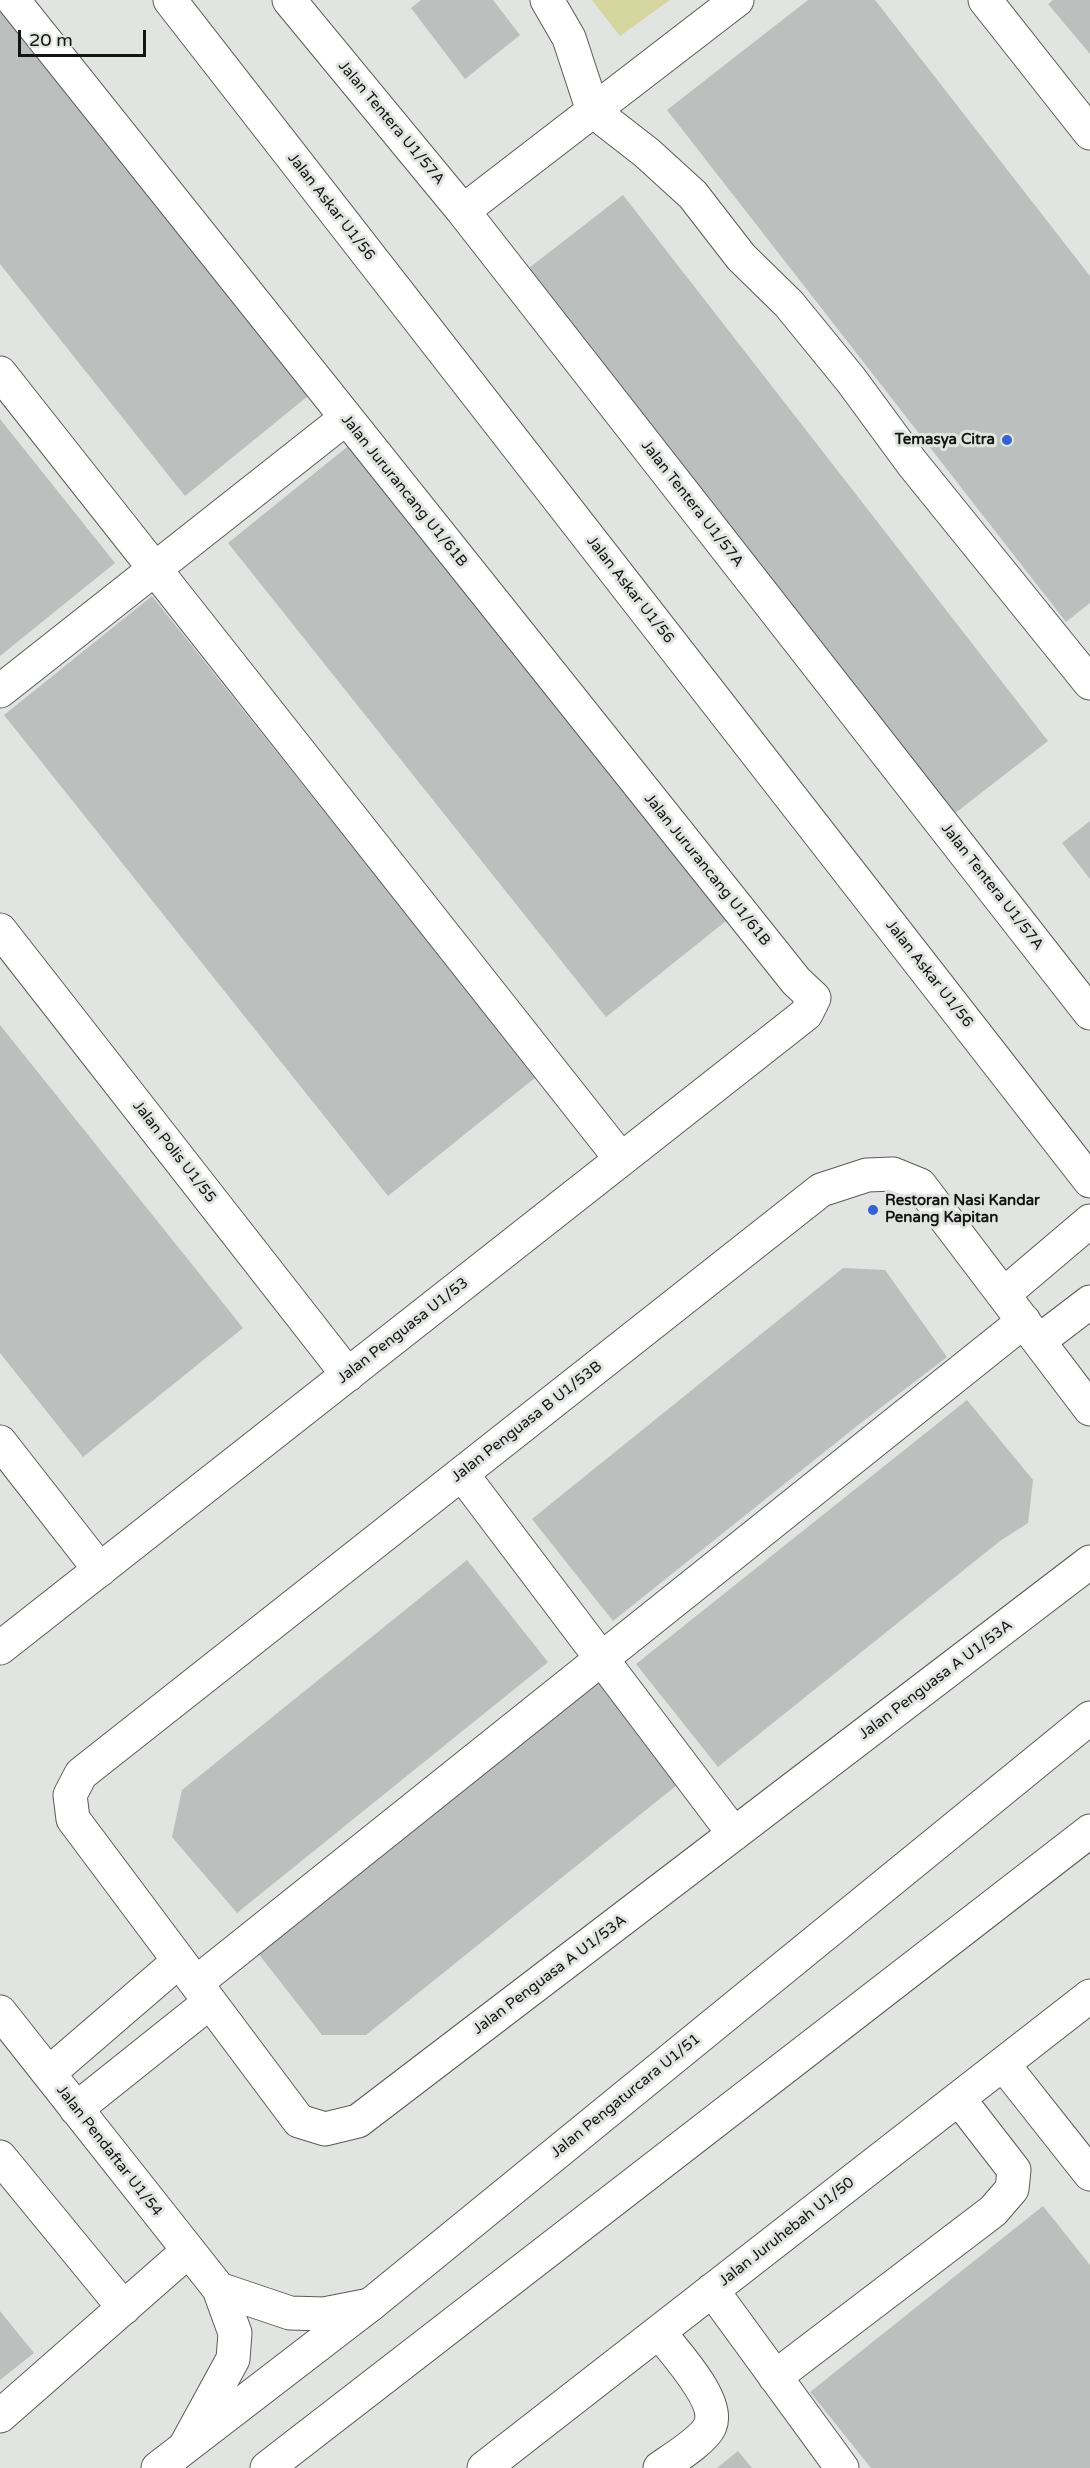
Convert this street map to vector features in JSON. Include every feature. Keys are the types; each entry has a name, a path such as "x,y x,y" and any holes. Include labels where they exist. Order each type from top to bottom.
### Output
{"street":[{"name":"Jalan Jururancang U1/61B","path":"13,0 796,981 814,998 806,1014"},
{"name":"Jalan Askar U1/56","path":"170,0 1090,1181"},
{"name":"Jalan Tentera U1/57A","path":"289,0 464,211 1090,1012"},
{"path":"547,0 569,38 593,111 647,153 693,195 741,257 789,304 851,380 912,463 1090,683"},
{"path":"464,211 737,0"},
{"path":"985,0 1090,134"},
{"path":"0,373 621,1159"},
{"path":"0,691 346,418"},
{"name":"Jalan Polis U1/55","path":"0,930 348,1374"},
{"name":"Jalan Penguasa U1/53","path":"0,1648 806,1014"},
{"name":"Jalan Penguasa B U1/53B","path":"74,1819 70,1795 81,1774 821,1190 867,1174 893,1174 920,1185 1032,1331"},
{"path":"1004,1294 1090,1221"},
{"path":"49,2073 195,1982 602,1658 1032,1331 1090,1302"},
{"path":"1032,1331 1090,1408"},
{"path":"0,1442 100,1570"},
{"path":"462,1474 734,1833"},
{"name":"Jalan Penguasa A U1/53A","path":"74,1819 298,2121 324,2129 358,2121 1090,1562"},
{"name":"Jalan Pengaturcara U1/51","path":"158,2468 370,2306 1090,1718"},
{"path":"267,2468 1090,1831"},
{"path":"76,2109 195,1982"},
{"name":"Jalan Juruhebah U1/50","path":"484,2468 1090,1996"},
{"name":"Jalan Pendaftar U1/54","path":"1,2014 219,2289 235,2333 233,2359 185,2447"},
{"path":"1004,2064 1090,2174"},
{"path":"775,2377 993,2211 1012,2189 1014,2170 959,2099"},
{"path":"0,2157 124,2308"},
{"path":"0,2416 188,2251"},
{"path":"219,2289 290,2313 324,2314 370,2306"},
{"path":"712,2290 842,2468"},
{"path":"659,2332 699,2385 713,2411 710,2427 699,2439 660,2468"}],"green space":[{"path":"592,0 670,0 620,36"}],"building":[{"path":"421,0 493,0 520,35 465,79 411,8"},
{"name":"Temasya Citra","path":"808,0 875,0 1090,276 1090,603 1066,622 667,110"},
{"path":"1053,0 1090,0 1090,54 1048,4"},
{"path":"0,11 308,396 185,496 0,264"},
{"path":"623,195 1048,741 954,814 529,268"},
{"path":"0,419 115,563 0,656"},
{"path":"352,443 731,917 606,1017 228,543"},
{"path":"152,596 536,1077 388,1196 4,715"},
{"path":"1090,821 1090,879 1062,843"},
{"path":"0,1025 243,1328 83,1457 0,1353"},
{"path":"843,1268 885,1270 947,1357 613,1621 532,1519"},
{"path":"967,1400 1033,1480 1028,1523 1000,1541 718,1767 636,1664"},
{"path":"467,1560 548,1662 237,1913 172,1837 182,1790"},
{"path":"601,1679 682,1781 366,2035 322,2035 257,1952"},
{"path":"1043,2206 1090,2265 1090,2468 871,2468 810,2392"},
{"path":"0,2311 34,2353 0,2380"},
{"path":"738,2451 752,2468 717,2468"}],"place":[{"name":"Temasya Citra","path":"1007,440"},
{"name":"Restoran Nasi Kandar Penang Kapitan","path":"873,1210"}]}
